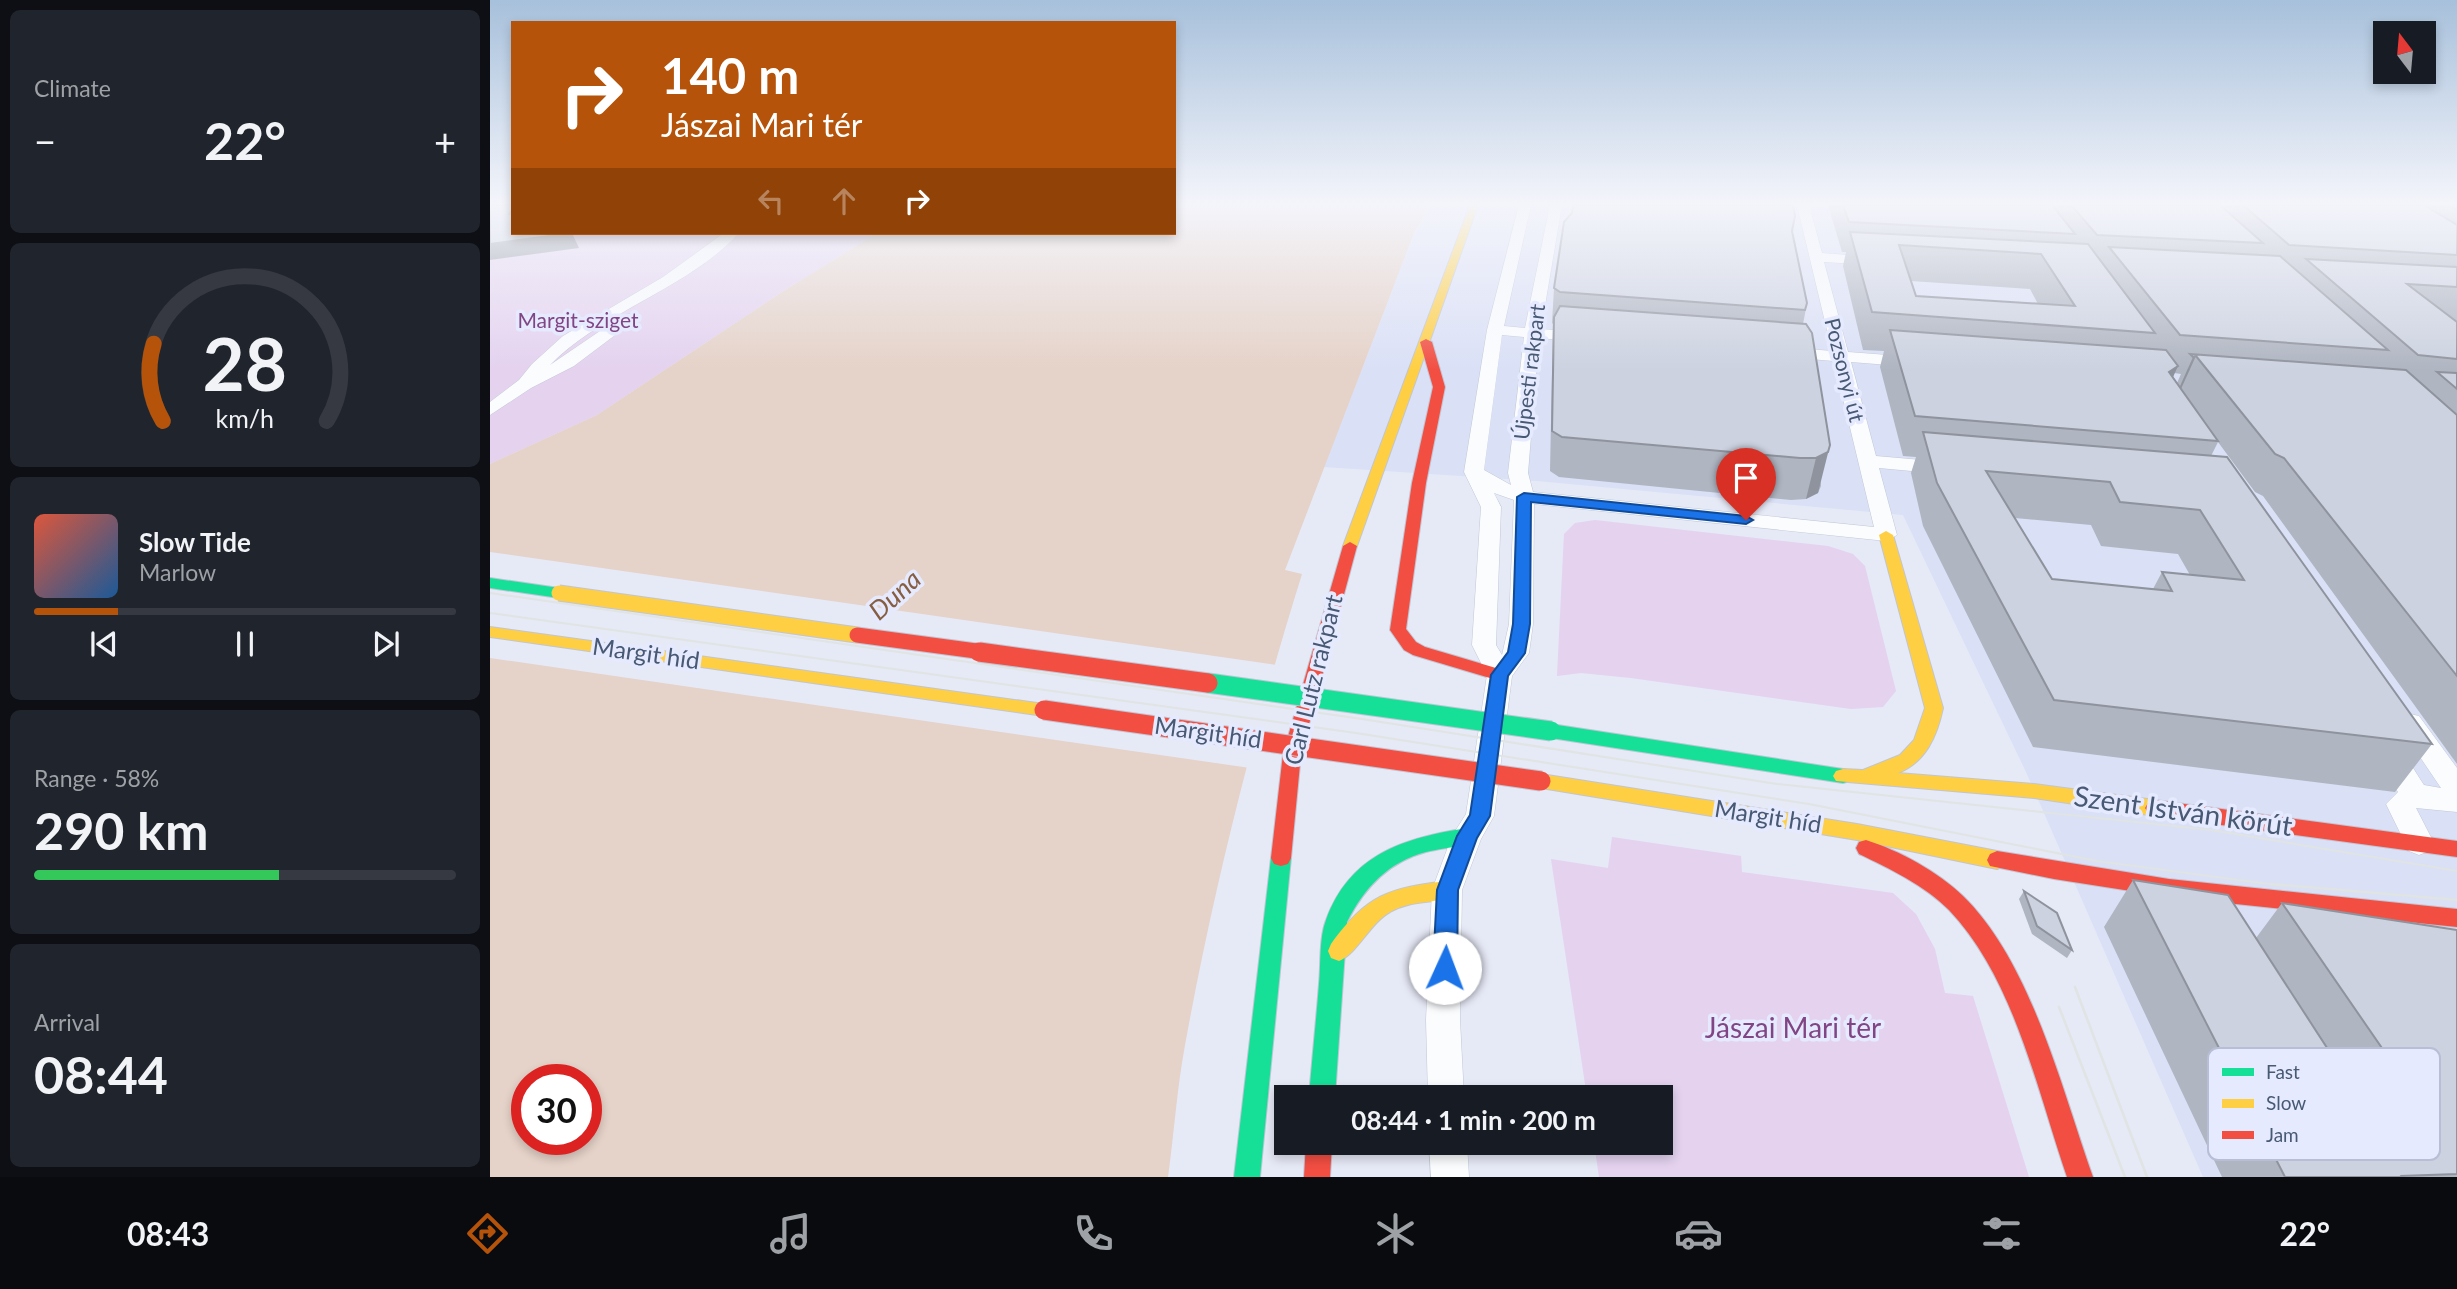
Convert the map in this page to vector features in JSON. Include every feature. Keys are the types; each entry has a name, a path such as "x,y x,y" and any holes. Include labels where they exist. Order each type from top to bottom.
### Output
{"main road":[{"name":"Carl Lutz rakpart","path":"1247,1177 1292,754 1357,522 1426,342 1452,260"},
{"path":"1426,342 1439,387 1419,483 1398,630 1419,652 1500,675"},
{"path":"1851,777 1882,773 1904,763 1924,747 1931,731 1934,708 1886,535"},
{"name":"Margit híd","path":"490,583 1551,732 1851,777 1909,782"},
{"name":"Margit híd","path":"490,632 1411,761 1799,822 2068,874 2229,896 2457,918"},
{"name":"Szent István körút","path":"1909,782 2034,791 2457,849"},
{"path":"1799,822 1870,849 1931,881 1973,920 2002,964 2080,1177"},
{"path":"1323,1085 1336,922 1345,899 1357,882 1381,860 1414,844 1467,836"},
{"path":"1332,962 1363,915 1377,906 1402,895 1447,890"},
{"path":"1317,1177 1318,1155"}],"street":[{"path":"490,410 525,383 580,354 642,307 659,286 695,260"},
{"name":"Újpesti rakpart","path":"1474,472 1495,330 1512,260"},
{"name":"Újpesti rakpart","path":"1524,497 1518,473 1532,333 1546,260"},
{"name":"Pozsonyi út","path":"1817,260 1886,535"},
{"path":"1865,260 1883,261"},
{"path":"1495,330 1600,338"},
{"path":"1765,351 1937,363"},
{"path":"1867,461 1960,469"},
{"path":"1474,472 1495,486 1524,497 1886,535"},
{"path":"1474,472 1491,507 1484,645 1500,675"},
{"path":"1446,1085 1443,1020 1447,890 1467,836 1480,816 1500,675 1517,653 1521,624 1524,497"},
{"path":"2394,700 2457,789"},
{"path":"2377,738 2415,795"},
{"path":"2419,843 2400,804 2415,795 2457,801"},
{"path":"1449,1155 1450,1177"}],"shaded area":[{"path":"1404,260 2457,260 2457,1177 2203,1177 2027,774 1903,515 1537,481 1324,467"}],"green space":[{"name":"Margit-sziget","path":"490,260 834,260 597,415 490,464"},
{"path":"1595,520 1828,546 1853,554 1865,566 1896,691 1883,707 1851,709 1631,678 1581,673 1557,676 1564,534 1575,523"},
{"name":"Jászai Mari tér","path":"1612,837 1741,856 1742,872 1893,893 1916,914 1935,949 1945,993 1973,996 2029,1177 1599,1177 1596,1155 1673,1155 1673,1085 1585,1085 1551,859 1608,868"}],"water":[{"name":"Duna","path":"834,260 1404,260 1285,570 1302,574 1268,690 1222,867 1182,1061 1168,1177 490,1177 490,464 597,415"}],"pier":[{"path":"490,552 1277,665 1250,768 490,658"}],"building":[{"path":"1558,260 1798,260 1807,303 1805,310 1560,292 1554,288"},
{"path":"1858,260 1904,260 1916,296 2075,306 2045,260 2100,260 2155,333 1872,312"},
{"path":"2119,260 2285,260 2388,350 2180,335"},
{"path":"2307,260 2457,267 2457,287 2407,284 2457,322 2457,359 2418,355"},
{"path":"1560,306 1806,324 1812,333 1830,445 1828,452 1816,458 1800,458 1562,437 1552,431 1554,317"},
{"path":"1890,330 2166,350 2178,366 2169,372 2218,441 1915,416"},
{"path":"2190,354 2406,370 2457,415 2457,676 2284,458 2275,454 2196,356"},
{"path":"2437,372 2457,373 2457,389"},
{"path":"1923,432 2227,457 2432,744 2054,700 1937,483","holes":["1986,471 2110,482 2120,502 2200,510 2244,580 2162,572 2172,591 2052,579"]},
{"path":"2133,880 2228,895 2327,1048 2219,1048"},
{"path":"2024,891 2057,913 2072,950 2037,926"},
{"path":"2282,903 2457,930 2457,1174 2285,1177 2276,1160 2440,1160 2440,1048 2382,1048"}],"tram line":[{"path":"490,593 1362,719 1777,784 2211,830 2457,871"},
{"path":"490,613 1356,733 1809,804 2097,861 2284,886"},
{"path":"2270,884 2457,900"},
{"path":"2075,987 2147,1177"},
{"path":"2059,1007 2125,1177"}],"traffic: fast":[{"path":"490,583 559,593"},
{"path":"1208,683 1551,731"},
{"path":"1551,731 1843,776"},
{"path":"1323,1085 1336,922 1347,900 1372,869 1387,859 1423,845 1467,836"},
{"path":"1247,1177 1281,858"}],"traffic: slow":[{"path":"1350,546 1454,260"},
{"path":"1871,774 1897,766 1915,753 1927,734 1934,708 1886,535"},
{"path":"559,593 857,635"},
{"path":"490,632 1044,710"},
{"path":"1843,776 2034,791 2155,808"},
{"path":"1541,781 1857,832 1997,860"},
{"path":"1339,951 1362,921 1384,904 1410,895 1447,890"}],"traffic: jam":[{"path":"1426,342 1439,387 1419,483 1398,630 1410,646 1419,651 1500,675"},
{"path":"1281,858 1292,754 1350,546"},
{"path":"857,635 1208,683"},
{"path":"1044,710 1541,781"},
{"path":"2155,808 2457,849"},
{"path":"1866,848 1936,887 1957,904 1979,931 2015,996 2080,1177"},
{"path":"1997,860 2169,888 2457,918"},
{"path":"1317,1177 1318,1155"}],"route":[{"path":"1445,968 1447,890 1467,836 1480,816 1500,675 1517,653 1521,624 1524,497 1746,520"}]}
